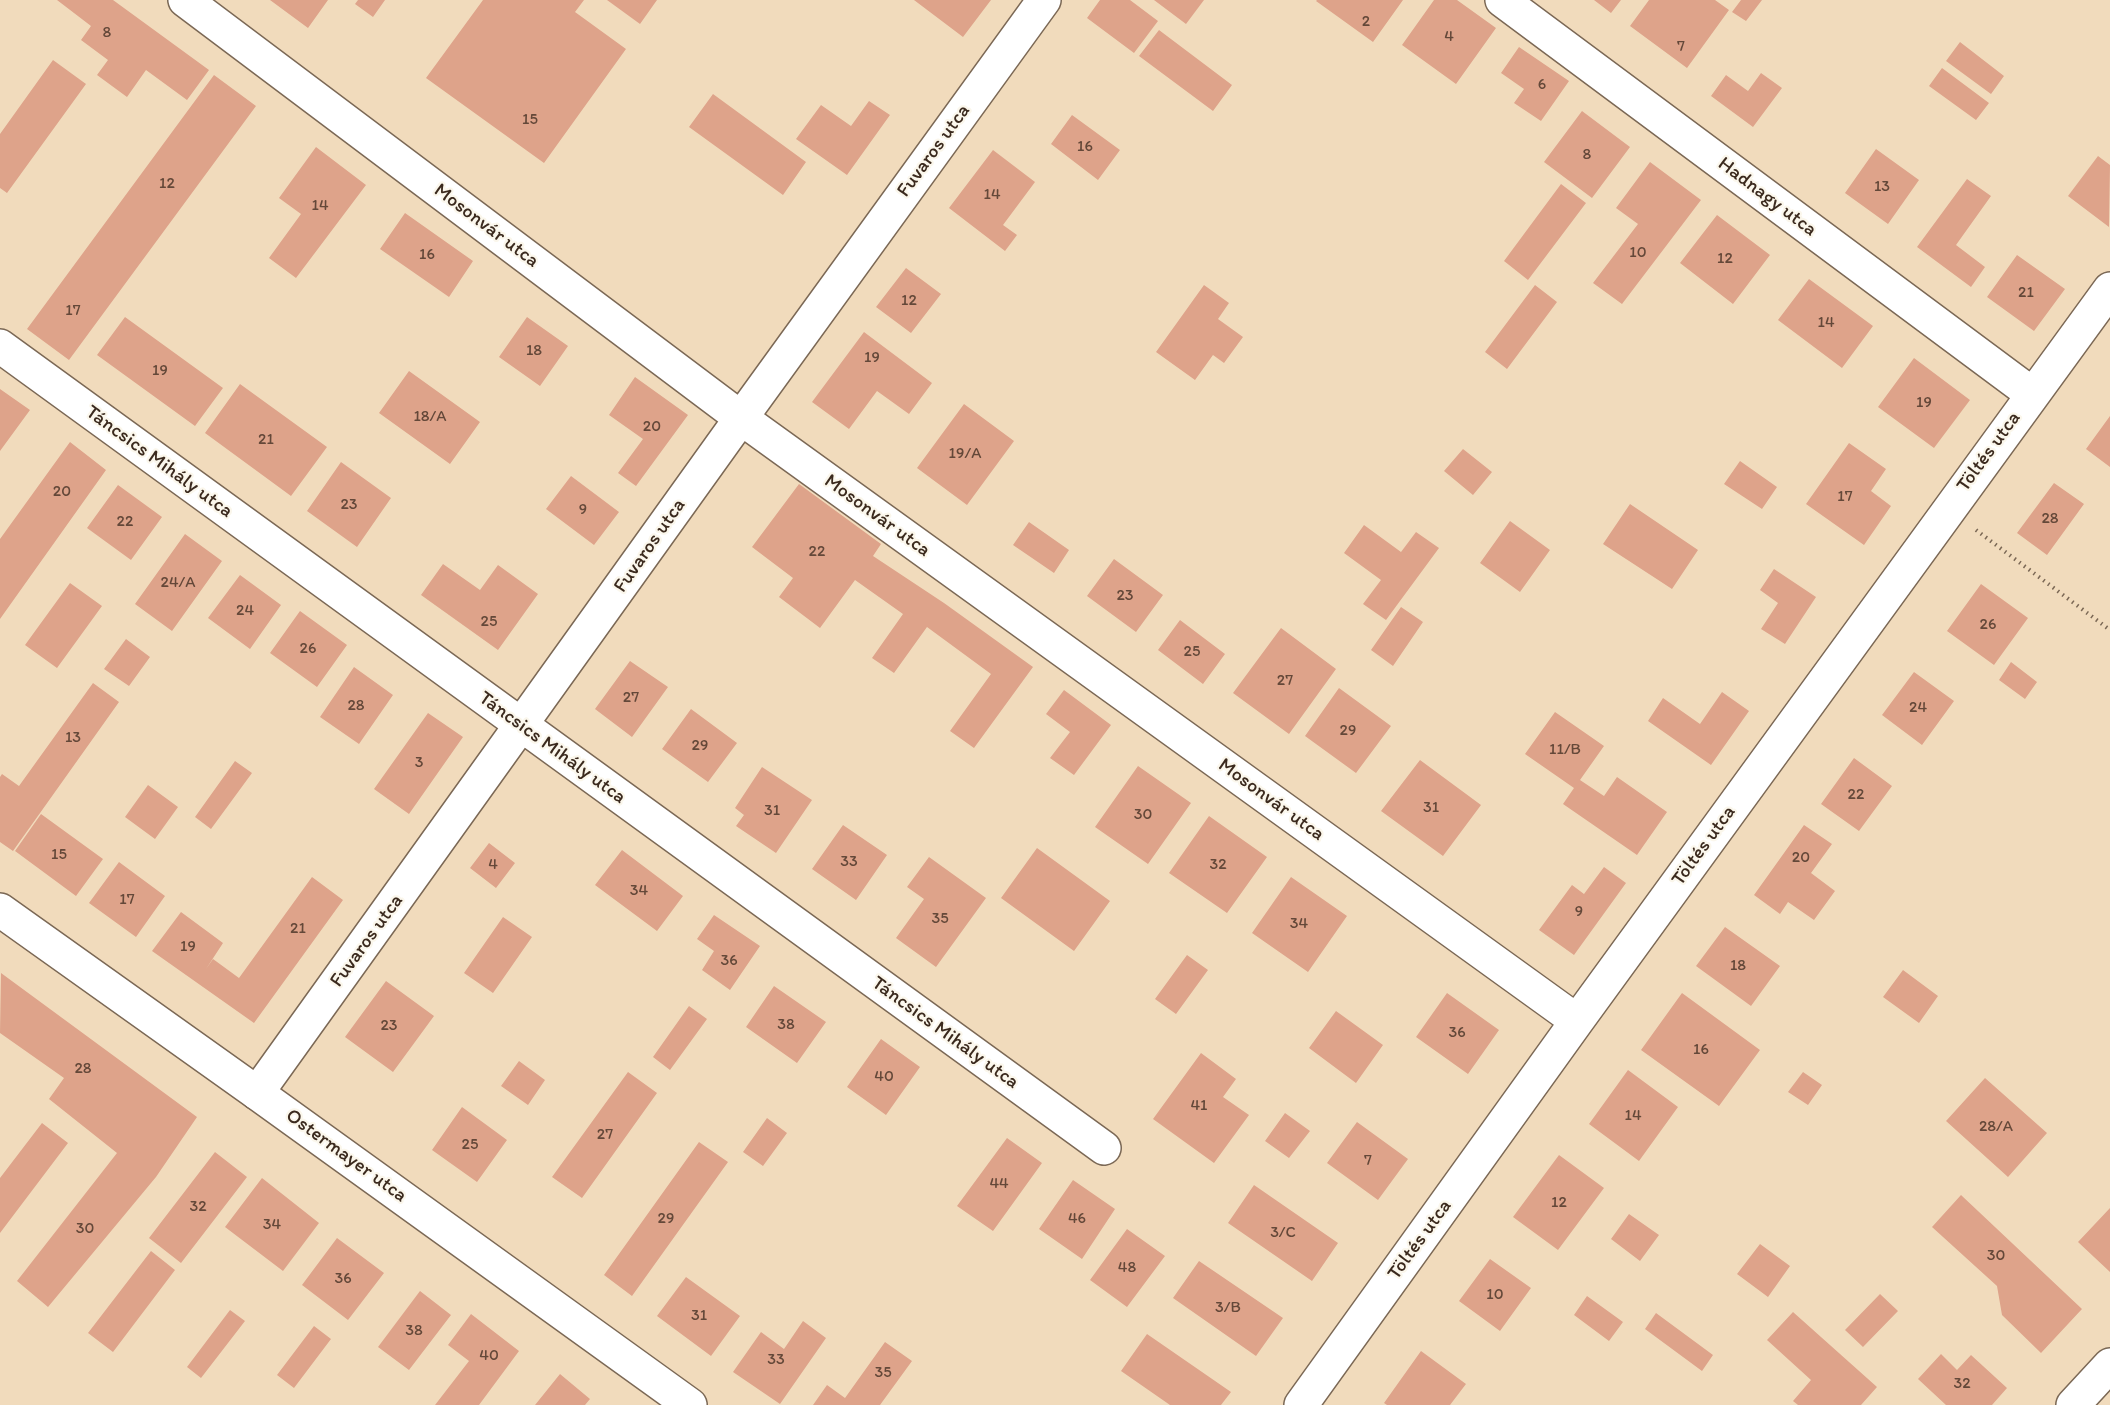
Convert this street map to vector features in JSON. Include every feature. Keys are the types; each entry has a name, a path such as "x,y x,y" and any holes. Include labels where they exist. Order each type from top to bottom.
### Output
{"street":[{"name":"Fuvaros utca","path":"257,1093 1044,0"},
{"name":"Hadnagy utca","path":"1502,0 2032,394"},
{"name":"Mosonvár utca","path":"196,3 741,418 1577,1021"},
{"name":"Töltés utca","path":"1301,1405 1948,509 2110,289"},
{"name":"Táncsics Mihály utca","path":"0,346 1104,1148"},
{"name":"Ostermayer utca","path":"0,910 690,1405"},
{"path":"2073,1405 2110,1365"}],"path":[{"path":"1948,509 2110,630"}],"building":[{"path":"57,0 113,0 209,70 187,100 146,70 127,97 97,75 108,60 81,40 91,26"},
{"path":"270,0 328,0 308,28"},
{"path":"358,0 385,0 373,17 355,4"},
{"path":"483,0 584,0 575,12 626,49 544,163 426,78"},
{"path":"607,0 657,0 640,24"},
{"path":"914,0 991,0 963,37"},
{"path":"1100,0 1130,0 1158,21 1134,53 1087,18"},
{"path":"1154,0 1204,0 1186,24"},
{"path":"1317,0 1403,0 1373,42"},
{"path":"1434,0 1457,0 1496,28 1456,84 1402,45"},
{"path":"1594,0 1621,0 1611,13"},
{"path":"1649,0 1715,0 1729,10 1687,68 1630,26"},
{"path":"1741,0 1762,0 1746,21 1732,12"},
{"path":"1159,30 1232,85 1213,111 1139,56"},
{"path":"1960,42 2004,76 1991,94 1946,61"},
{"path":"1519,47 1569,81 1541,121 1514,103 1524,89 1501,73"},
{"path":"53,60 86,84 7,193 0,188 0,134"},
{"path":"1942,68 1989,103 1976,120 1929,86"},
{"path":"1761,73 1782,88 1753,127 1711,96 1726,75 1748,91"},
{"path":"214,75 256,106 69,360 27,329"},
{"path":"713,94 806,162 783,195 689,127"},
{"path":"869,101 890,115 847,175 796,139 821,105 851,126"},
{"path":"1582,111 1630,147 1592,198 1544,162"},
{"path":"1072,115 1120,150 1098,180 1051,144"},
{"path":"316,147 366,185 296,278 269,258 301,214 279,198"},
{"path":"1876,149 1919,180 1888,224 1845,193"},
{"path":"993,150 1035,182 1003,225 1017,235 1005,251 949,208"},
{"path":"2098,156 2110,165 2109,227 2068,196"},
{"path":"1650,162 1701,200 1622,304 1593,283 1638,224 1616,208"},
{"path":"1967,179 1991,196 1956,245 1985,267 1971,287 1917,247"},
{"path":"1561,184 1586,203 1528,280 1504,261"},
{"path":"405,213 473,261 449,297 380,249"},
{"path":"1717,215 1770,255 1733,304 1680,263"},
{"path":"2017,255 2065,289 2034,331 1987,297"},
{"path":"906,268 941,294 911,333 876,307"},
{"path":"1809,279 1873,326 1842,368 1778,320"},
{"path":"1204,285 1229,303 1218,319 1243,337 1224,363 1213,355 1195,380 1156,352"},
{"path":"1535,285 1557,302 1507,369 1485,352"},
{"path":"125,317 223,388 195,426 97,355"},
{"path":"527,317 568,346 540,386 499,357"},
{"path":"864,332 932,383 909,414 877,391 849,429 812,402"},
{"path":"1914,358 1970,400 1934,448 1878,407"},
{"path":"409,371 480,422 450,464 379,413"},
{"path":"635,377 688,415 636,486 618,473 643,439 609,415"},
{"path":"240,384 327,447 291,496 205,433"},
{"path":"0,389 30,410 0,451"},
{"path":"964,404 1014,441 967,505 917,468"},
{"path":"2110,416 2110,467 2086,449"},
{"path":"70,442 106,470 0,619 0,539"},
{"path":"1849,443 1886,469 1871,491 1891,506 1864,545 1806,504"},
{"path":"1463,449 1492,472 1473,495 1444,471"},
{"path":"1740,461 1777,487 1762,509 1724,484"},
{"path":"341,462 391,498 357,547 307,511"},
{"path":"571,476 619,512 594,545 546,509"},
{"path":"2054,483 2084,504 2047,555 2017,533"},
{"path":"799,484 881,544 873,556 944,603 1033,667 974,748 950,731 991,674 927,627 894,673 872,658 903,614 855,580 820,628 779,597 793,578 752,547"},
{"path":"118,485 162,517 131,560 87,528"},
{"path":"1630,504 1698,550 1672,589 1603,544"},
{"path":"1510,521 1550,550 1520,592 1480,563"},
{"path":"1029,522 1069,550 1054,573 1013,545"},
{"path":"1364,525 1401,552 1416,532 1439,548 1386,620 1363,604 1381,580 1344,553"},
{"path":"185,534 222,561 172,631 135,604"},
{"path":"1114,559 1163,595 1136,632 1087,596"},
{"path":"443,564 480,590 498,565 538,594 498,650 421,595"},
{"path":"1774,569 1816,597 1785,644 1761,629 1778,603 1760,590"},
{"path":"240,575 281,605 250,649 208,618"},
{"path":"70,583 102,606 57,668 25,645"},
{"path":"1981,584 2028,618 1994,665 1947,631"},
{"path":"1401,607 1423,622 1393,666 1371,650"},
{"path":"300,611 347,645 317,687 270,653"},
{"path":"1180,620 1225,654 1203,684 1158,650"},
{"path":"1281,628 1336,669 1289,734 1233,693"},
{"path":"126,639 150,657 129,686 104,669"},
{"path":"630,661 668,687 632,737 595,709"},
{"path":"2011,662 2037,682 2025,699 1999,680"},
{"path":"354,667 393,695 359,744 320,717"},
{"path":"1914,672 1954,701 1922,745 1882,715"},
{"path":"93,683 119,702 13,851 0,842 0,777 2,774 19,786"},
{"path":"1339,688 1391,726 1356,773 1305,736"},
{"path":"1064,690 1111,725 1074,775 1050,758 1070,732 1046,714"},
{"path":"1722,692 1749,711 1711,765 1648,721 1663,698 1700,724"},
{"path":"691,709 737,743 708,782 662,749"},
{"path":"1555,712 1604,746 1580,780 1604,796 1617,777 1667,812 1637,855 1563,804 1574,788 1525,754"},
{"path":"428,713 463,737 409,814 374,789"},
{"path":"1854,758 1892,786 1859,831 1821,804"},
{"path":"1420,760 1481,805 1443,856 1381,811"},
{"path":"235,761 252,773 211,829 195,817"},
{"path":"1138,766 1191,803 1148,864 1095,827"},
{"path":"762,767 812,800 776,853 736,826 744,815 735,808"},
{"path":"148,785 178,807 155,839 125,817"},
{"path":"41,814 103,859 76,896 15,851"},
{"path":"1209,816 1267,857 1227,913 1169,873"},
{"path":"843,825 887,855 856,900 812,869"},
{"path":"1804,825 1832,844 1811,873 1835,891 1814,920 1788,902 1780,914 1754,895"},
{"path":"489,843 515,863 496,888 470,868"},
{"path":"1037,848 1110,901 1074,951 1001,898"},
{"path":"622,850 683,896 657,931 595,885"},
{"path":"929,857 986,898 936,967 896,938 924,899 907,887"},
{"path":"119,862 165,896 136,937 89,903"},
{"path":"1604,867 1626,883 1574,955 1539,930 1572,885 1584,894"},
{"path":"312,877 343,900 254,1023 152,951 181,912 223,943 206,969 213,959 239,978"},
{"path":"1291,877 1347,916 1308,972 1252,933"},
{"path":"714,915 760,946 730,990 702,970 714,951 697,939"},
{"path":"503,917 532,937 493,993 464,973"},
{"path":"1725,927 1780,966 1751,1006 1696,966"},
{"path":"1187,955 1208,970 1176,1014 1155,999"},
{"path":"1903,970 1938,996 1919,1023 1883,997"},
{"path":"1,973 197,1117 156,1177 48,1307 17,1281 117,1153 49,1099 64,1078 0,1033"},
{"path":"386,981 434,1016 393,1072 345,1037"},
{"path":"774,986 826,1022 797,1063 746,1027"},
{"path":"1447,993 1499,1030 1468,1074 1416,1037"},
{"path":"1682,993 1760,1050 1719,1106 1641,1050"},
{"path":"689,1006 707,1019 670,1070 653,1057"},
{"path":"1336,1011 1383,1045 1356,1083 1309,1048"},
{"path":"881,1039 920,1067 886,1115 847,1087"},
{"path":"1201,1053 1236,1079 1223,1097 1249,1115 1214,1163 1153,1119"},
{"path":"519,1061 545,1080 528,1105 501,1086"},
{"path":"1628,1070 1678,1107 1639,1161 1589,1124"},
{"path":"628,1072 657,1093 582,1198 552,1177"},
{"path":"1803,1072 1822,1085 1808,1105 1788,1092"},
{"path":"1985,1078 2047,1133 2008,1177 1946,1121"},
{"path":"462,1107 507,1140 477,1182 432,1150"},
{"path":"1285,1113 1310,1131 1289,1158 1265,1141"},
{"path":"767,1118 787,1133 763,1166 743,1152"},
{"path":"1357,1122 1408,1159 1378,1200 1327,1163"},
{"path":"42,1123 68,1143 0,1233 0,1178"},
{"path":"1007,1138 1042,1163 993,1231 957,1206"},
{"path":"699,1142 728,1162 632,1296 604,1275"},
{"path":"215,1152 247,1177 181,1263 149,1238"},
{"path":"1559,1155 1604,1188 1558,1250 1513,1217"},
{"path":"262,1178 319,1223 283,1271 225,1227"},
{"path":"1073,1180 1115,1209 1082,1259 1039,1229"},
{"path":"1254,1185 1338,1243 1312,1281 1228,1223"},
{"path":"1961,1195 2082,1309 2041,1353 2002,1315 1997,1286 1932,1227"},
{"path":"2110,1208 2110,1272 2078,1242"},
{"path":"1629,1214 1659,1235 1640,1261 1611,1239"},
{"path":"1127,1229 1165,1256 1127,1307 1090,1280"},
{"path":"337,1238 384,1273 348,1320 302,1285"},
{"path":"1760,1244 1790,1266 1768,1297 1737,1274"},
{"path":"151,1251 175,1270 113,1352 88,1333"},
{"path":"1490,1259 1531,1288 1500,1331 1459,1301"},
{"path":"1199,1261 1283,1318 1256,1356 1173,1298"},
{"path":"686,1277 740,1316 711,1356 657,1316"},
{"path":"420,1291 451,1315 409,1370 378,1347"},
{"path":"1880,1294 1898,1311 1863,1347 1845,1330"},
{"path":"1587,1296 1623,1322 1609,1341 1574,1315"},
{"path":"230,1310 245,1321 201,1378 187,1367"},
{"path":"1793,1312 1877,1387 1861,1405 1798,1405 1793,1401 1811,1380 1767,1340"},
{"path":"1656,1313 1713,1355 1702,1371 1645,1329"},
{"path":"471,1314 519,1351 479,1405 435,1405 469,1361 448,1345"},
{"path":"803,1321 826,1338 780,1404 733,1372 761,1332 784,1349"},
{"path":"314,1326 331,1339 294,1388 277,1375"},
{"path":"1147,1334 1231,1392 1221,1405 1170,1405 1121,1371"},
{"path":"885,1342 912,1361 880,1405 813,1405 827,1385 845,1398"},
{"path":"1421,1351 1466,1384 1450,1405 1387,1405 1384,1403"},
{"path":"1941,1354 1957,1370 1971,1355 2007,1388 1992,1405 1946,1405 1918,1379"},
{"path":"560,1374 590,1399 585,1405 535,1405"}]}
